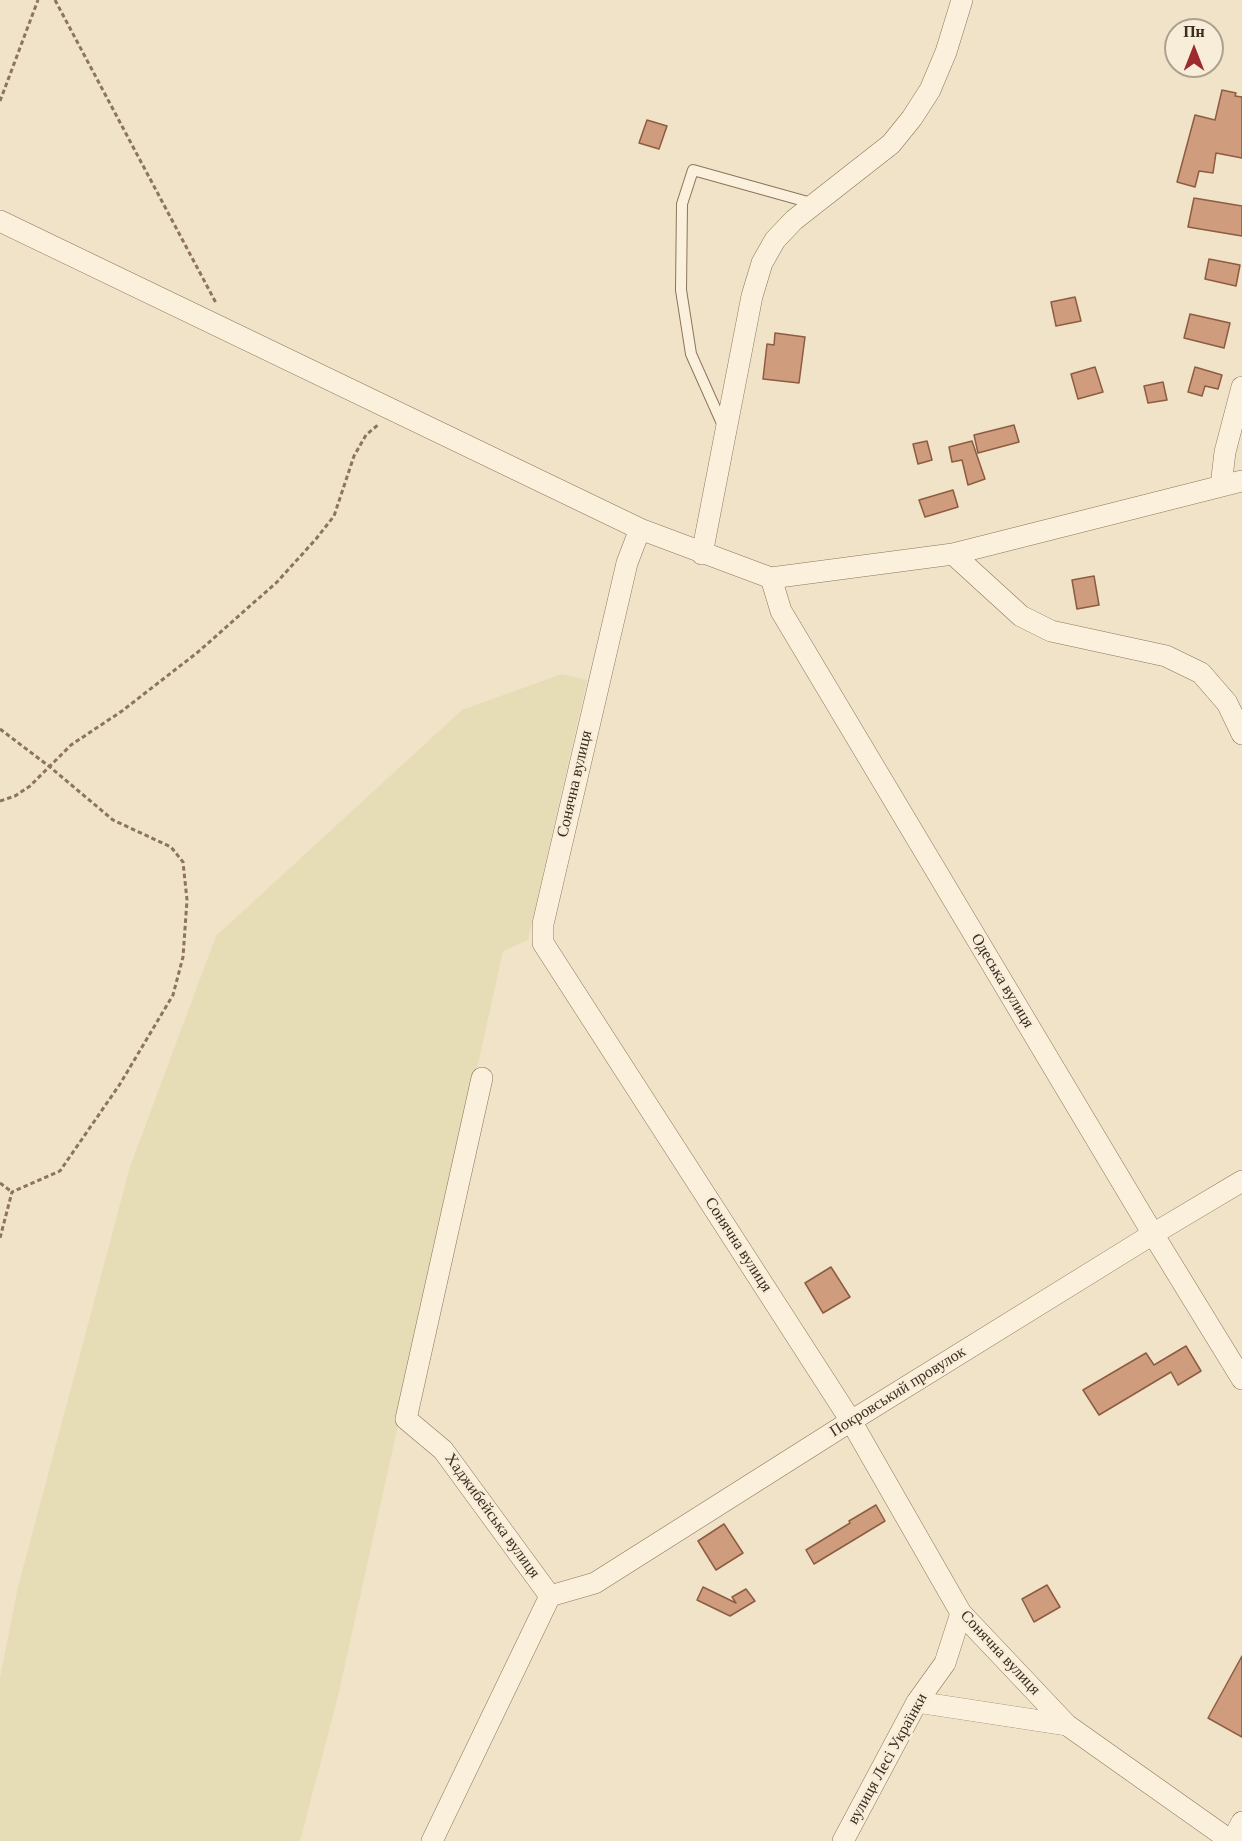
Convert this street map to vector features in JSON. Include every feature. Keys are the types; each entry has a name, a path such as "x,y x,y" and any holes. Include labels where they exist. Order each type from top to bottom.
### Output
{"street":[{"path":"702,554 752,296 762,263 775,240 794,220 891,144 912,118 930,90 946,52 962,0"},
{"path":"0,221 640,529 771,578 953,554 1242,481"},
{"path":"1221,486 1225,452 1242,387"},
{"name":"Сонячна вулиця","path":"640,529 627,563 543,924 543,943 851,1421 961,1613 1067,1725 1232,1841"},
{"path":"953,554 1021,616 1051,631 1166,656 1201,673 1227,703 1242,734"},
{"name":"Одеська вулиця","path":"771,578 781,611 1242,1379"},
{"name":"Хаджибейська вулиця","path":"432,1841 550,1596 443,1450 406,1419 482,1078"},
{"name":"Покровський провулок","path":"550,1596 595,1583 851,1421 1242,1181"},
{"name":"вулиця Лесі Українки","path":"843,1841 917,1702 945,1663 961,1613"},
{"path":"917,1702 1067,1725"},
{"path":"1232,1841 1242,1822"}],"lane":[{"path":"726,430 691,354 681,290 682,204 693,170 815,204"}],"path":[{"path":"0,102 38,0"},
{"path":"55,0 232,332"},
{"path":"0,801 15,796 30,786 71,745 122,711 198,652 277,582 334,516 354,456 366,435 378,425 403,415"},
{"path":"0,729 113,820 171,847 183,862 187,900 183,957 172,994 120,1083 60,1171 12,1192"},
{"path":"0,1183 12,1192"},
{"path":"0,1238 12,1192"}],"shaded area":[{"path":"562,674 587,680 528,940 503,951 338,1696 300,1841 0,1841 0,1678 18,1587 130,1167 216,936 462,710"}],"building":[{"path":"1222,90 1242,97 1242,158 1216,153 1213,173 1199,171 1195,187 1177,182 1195,115 1215,120"},
{"path":"647,120 667,126 659,149 639,143"},
{"path":"1194,198 1242,206 1242,236 1188,227"},
{"path":"1209,259 1240,265 1236,286 1205,279"},
{"path":"1075,297 1081,321 1056,326 1051,302"},
{"path":"1190,314 1230,323 1224,348 1184,338"},
{"path":"775,333 805,337 799,383 763,379 767,344 774,345"},
{"path":"1095,367 1103,392 1078,399 1071,374"},
{"path":"1195,367 1222,375 1218,389 1205,386 1202,396 1188,392"},
{"path":"1163,382 1167,400 1148,403 1144,386"},
{"path":"1014,425 1019,442 978,453 974,435"},
{"path":"927,441 932,460 918,464 913,444"},
{"path":"972,441 985,479 968,485 962,460 952,462 949,447"},
{"path":"953,490 958,507 925,517 919,500"},
{"path":"1094,576 1099,605 1077,609 1072,580"},
{"path":"831,1267 850,1297 823,1313 805,1283"},
{"path":"1186,1346 1201,1371 1178,1385 1171,1372 1099,1415 1083,1390 1146,1353 1154,1365"},
{"path":"876,1505 885,1521 814,1564 806,1550"},
{"path":"724,1524 743,1553 716,1570 698,1541"},
{"path":"1047,1585 1060,1607 1034,1622 1022,1599"},
{"path":"703,1587 736,1603 732,1597 746,1589 755,1601 730,1616 697,1600"},
{"path":"1242,1656 1242,1737 1208,1718"}]}
